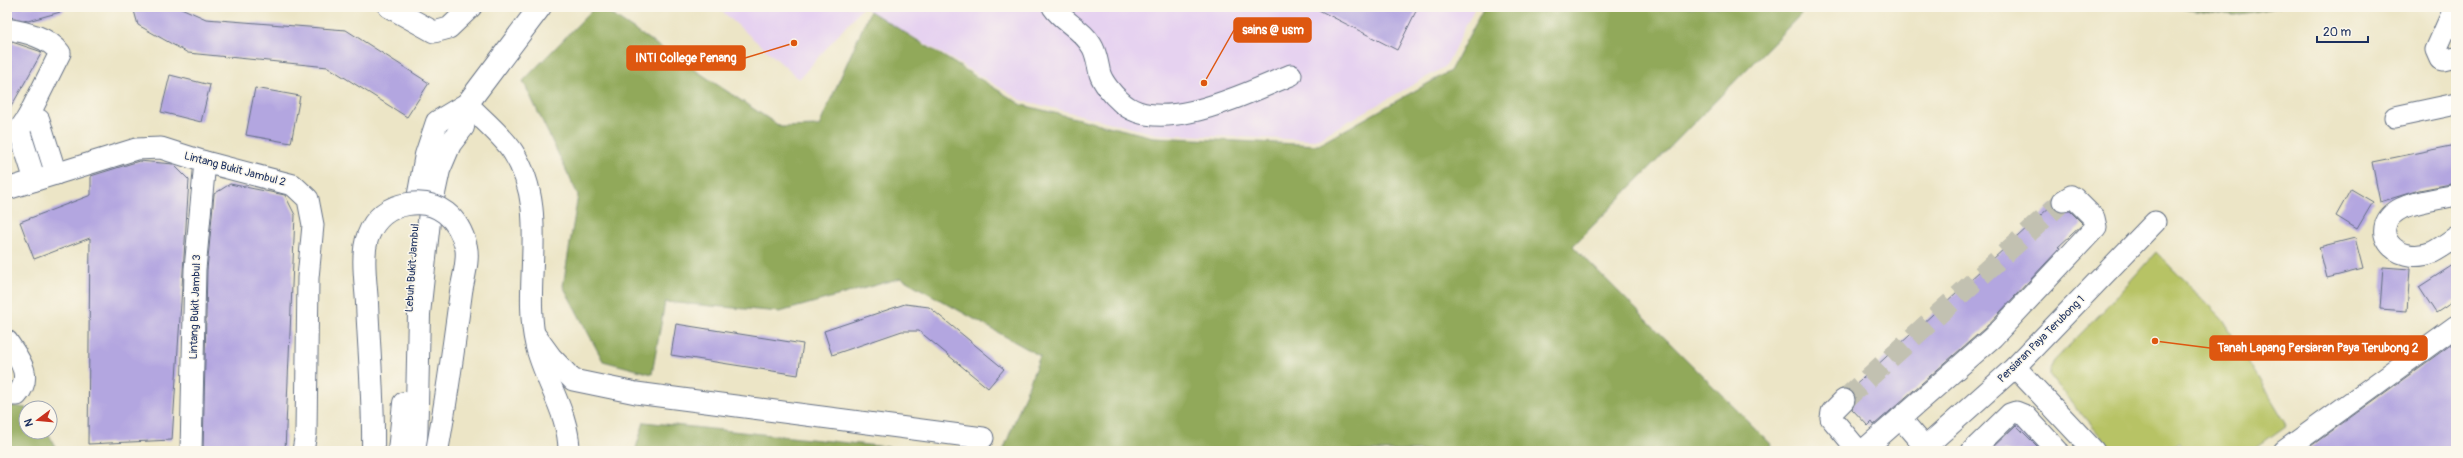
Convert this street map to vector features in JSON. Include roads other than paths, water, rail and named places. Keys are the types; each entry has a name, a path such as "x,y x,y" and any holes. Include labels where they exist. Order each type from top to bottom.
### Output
{"main road":[{"name":"Lebuh Bukit Jambul","path":"399,451 417,201 426,155 437,122 467,104 540,7"},
{"name":"Lebuh Bukit Jambul","path":"416,451 419,314 430,212 439,170 450,144 463,127 467,104"},
{"path":"373,451 365,269 367,238 373,225 386,210 398,206 422,203 436,205 446,212 455,222 466,248 452,370 437,451"}],"street":[{"path":"389,7 434,32 449,28 470,7"},
{"path":"1053,7 1073,24 1093,48 1101,77 1120,102 1141,114 1175,114 1211,108 1291,75"},
{"path":"2455,7 2436,50 2440,58 2444,60 2456,57"},
{"path":"7,29 26,32 54,46 60,53 18,127 35,180"},
{"path":"467,104 513,151 528,181 533,206 530,311 536,344 553,396 565,417 569,435 569,451"},
{"path":"2395,117 2456,104"},
{"path":"18,127 39,120 56,174"},
{"name":"Lintang Bukit Jambul 2","path":"7,189 136,149 149,147 162,148 205,162 293,185 308,199 313,225 308,278 306,433 303,451"},
{"name":"Lintang Bukit Jambul 3","path":"191,451 195,269 205,162"},
{"path":"2456,195 2402,208 2388,220 2384,234 2387,242 2394,250 2408,255 2432,252 2456,237"},
{"path":"1844,400 1832,412 1831,418 1857,449 1865,449 1993,336 2096,227 2094,218 2074,198 2070,196 2063,201"},
{"name":"Persiaran Paya Terubong 1","path":"1923,449 2015,367 2155,222"},
{"path":"2284,451 2456,326"},
{"path":"535,335 552,357 573,380 636,393 983,438"},
{"path":"7,341 26,374 25,386 17,394 7,395"},
{"path":"2015,367 2094,451"},
{"path":"1972,451 2010,414 2016,412 2026,416 2058,451"},
{"path":"1900,418 1923,449"}],"tunnel":[{"path":"1844,400 2063,201"}],"place":[{"name":"INTI College Penang","path":"794,43"},
{"name":"sains @ usm","path":"1204,83"},
{"name":"Tanah Lapang Persiaran Paya Terubong 2","path":"2155,341"}]}
